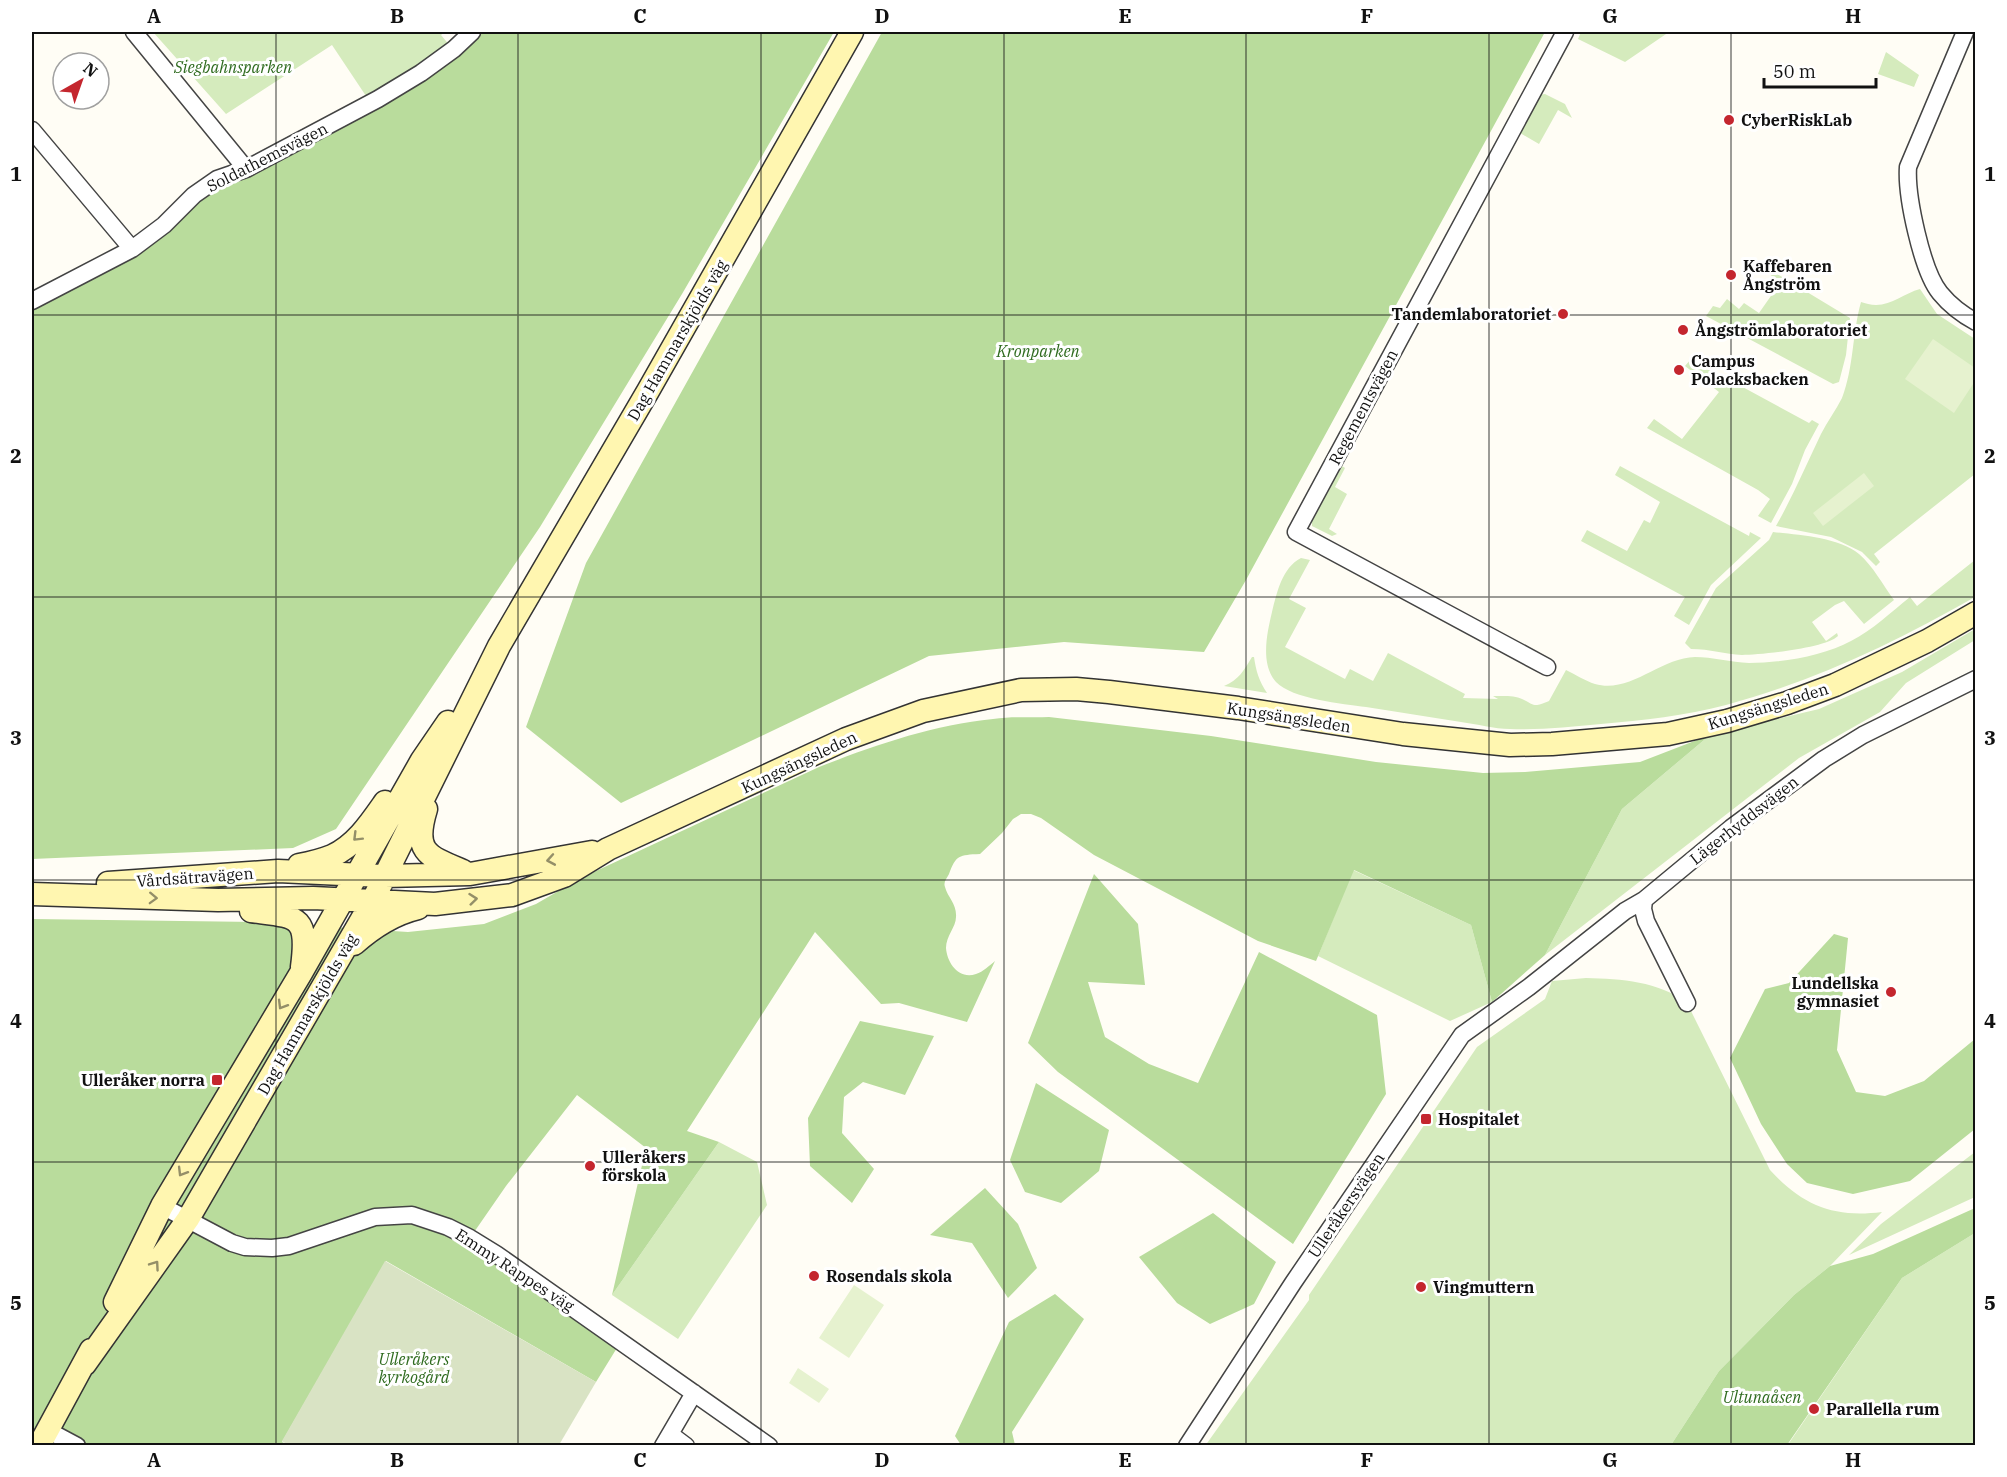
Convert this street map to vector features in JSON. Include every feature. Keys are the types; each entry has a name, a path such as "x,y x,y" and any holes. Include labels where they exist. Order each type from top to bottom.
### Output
{"main road":[{"name":"Dag Hammarskjölds väg","path":"43,1438 84,1364 162,1206 358,874 430,766 648,391 852,32"},
{"name":"Kungsängsleden","path":"343,900 435,904 512,895 564,876 608,849 846,739 923,711 1021,690 1076,689 1109,692 1238,708 1403,734 1510,745 1552,744 1668,734 1727,721 1787,703 1835,685 1880,664 1976,613"},
{"name":"Dag Hammarskjölds väg","path":"84,1364 188,1219 340,958 385,876 430,766"},
{"path":"278,872 332,856 349,846 368,826 393,790 430,766"},
{"path":"430,766 420,834 422,843 434,859 470,874"},
{"name":"Kungsängsleden","path":"358,874 385,876 470,874 608,849"},
{"name":"Vårdsätravägen","path":"32,889 278,872 358,874"},
{"name":"Vårdsätravägen","path":"32,894 218,900 313,898 343,900"},
{"path":"218,900 251,911 288,915 299,922 304,932 305,945 301,973"},
{"path":"340,958 369,930 388,918 411,909 435,904"}],"street":[{"path":"134,32 246,169"},
{"name":"Soldathemsvägen","path":"32,301 132,249 164,225 194,195 217,179 246,169 387,94 454,49 472,32"},
{"name":"Regementsvägen","path":"1547,667 1296,532 1565,32"},
{"path":"1965,32 1908,167 1907,181 1917,236 1934,283 1939,292 1965,316 1976,322"},
{"path":"32,130 132,249"},
{"name":"Lägerhyddsvägen","path":"1529,987 1625,911 1644,900 1731,828 1824,759 1863,735 1976,679"},
{"path":"1644,900 1643,909 1647,921 1687,1003"},
{"name":"Ulleråkersvägen","path":"1187,1446 1293,1283 1462,1035 1529,987"},
{"name":"Emmy Rappes väg","path":"162,1206 231,1243 245,1247 289,1246 375,1217 412,1215 424,1218 470,1238 496,1254 769,1446"},
{"path":"686,1446 667,1440 694,1393"},
{"path":"43,1438 77,1446"}],"green space":[{"name":"Siegbahnsparken","path":"153,32 445,32 441,35 451,47 368,99 332,45 226,114"},
{"path":"472,32 834,32 682,294 540,527 336,829 293,848 32,859 32,301 132,249 194,195 300,139"},
{"name":"Kronparken","path":"882,32 1545,32 1246,580 1204,652 1064,642 929,656 621,803 526,727 586,563"},
{"path":"1581,32 1669,32 1625,62 1578,39"},
{"path":"1886,52 1919,75 1914,87 1878,74"},
{"path":"1545,94 1565,104 1572,118 1558,110 1539,144 1520,133 1539,95"},
{"path":"1769,269 1850,318 1846,355 1839,382 1833,384 1706,316 1713,306 1720,308 1727,299 1739,309 1744,303 1759,313 1780,283 1767,272"},
{"path":"1920,289 1937,314 1975,339 1975,474 1874,554 1880,562 1876,566 1862,552 1831,537 1776,526 1821,434 1842,398 1849,374 1861,302 1882,304"},
{"path":"1933,339 1975,368 1975,381 1954,413 1905,379"},
{"path":"1691,359 1809,423 1812,420 1819,424 1805,450 1792,484 1771,523 1758,516 1770,499 1647,428 1654,419 1682,439 1719,392 1685,366"},
{"path":"1342,466 1345,468 1335,487 1347,494 1329,529 1337,534 1332,536 1312,526 1312,521"},
{"path":"1620,466 1749,536 1750,532 1761,538 1711,585 1689,625 1674,616 1685,597 1581,541 1587,530 1627,551 1644,520 1650,523 1660,502 1615,475"},
{"path":"1864,473 1874,486 1823,526 1813,513"},
{"path":"1773,532 1829,540 1850,548 1869,564 1894,600 1864,624 1844,601 1835,605 1812,622 1826,641 1837,633 1838,636 1821,644 1778,652 1742,655 1691,649 1685,643 1716,588 1769,540"},
{"path":"1301,558 1310,560 1289,599 1306,608 1285,647 1345,679 1350,669 1373,681 1388,653 1465,694 1463,698 1498,699 1493,696 1512,696 1537,705 1549,701 1566,670 1591,683 1608,686 1633,680 1682,659 1701,657 1761,663 1802,658 1828,651 1867,632 1910,597 1917,606 1975,560 1975,597 1854,659 1791,684 1726,705 1680,715 1632,721 1556,728 1504,729 1318,700 1294,693 1276,682 1271,675 1266,657 1268,629 1281,581 1289,568"},
{"path":"1975,629 1975,640 1906,683 1880,712 1799,758 1545,955 1622,809 1710,735 1819,709 1902,672"},
{"path":"1254,657 1258,676 1267,693 1224,686 1237,678"},
{"path":"1049,717 1211,736 1376,762 1483,773 1525,772 1640,762 1710,735 1622,809 1545,955 1492,1002 1471,925 1354,870 1316,961 1258,941 1094,855 1041,818 1031,814 1021,814 1013,819 980,854 959,857 945,882 946,891 956,912 956,921 946,948 951,964 964,975 970,975 981,972 995,961 967,1022 899,1003 881,1004 815,932 687,1131 719,1142 612,1295 646,1148 577,1095 506,1186 470,1238 620,1343 596,1382 386,1261 282,1442 289,1445 32,1446 32,919 256,922 408,932 484,924 536,904 581,878 819,767 861,751 948,726 1007,718"},
{"path":"1353,870 1471,925 1492,1002 1450,1021 1318,956"},
{"path":"1094,874 1138,924 1145,985 1088,982 1105,1037 1149,1064 1198,1083 1259,952 1377,1015 1386,1094 1293,1244 1058,1072 1028,1043"},
{"path":"1834,934 1848,938 1837,1050 1856,1092 1885,1096 1924,1081 1975,1039 1975,1129 1910,1181 1853,1194 1807,1183 1787,1164 1761,1124 1730,1058 1765,989 1789,983"},
{"path":"1586,978 1613,979 1652,986 1687,1003 1770,1170 1795,1193 1820,1207 1849,1213 1882,1212 1830,1266 1794,1295 1719,1371 1671,1445 1205,1446 1309,1300 1309,1295 1477,1047 1545,999 1552,981"},
{"path":"860,1021 934,1036 905,1095 863,1082 844,1097 842,1133 874,1169 852,1203 810,1166 808,1118"},
{"path":"1036,1083 1109,1130 1099,1171 1061,1203 1025,1192 1010,1160"},
{"path":"719,1142 757,1162 767,1205 678,1339 612,1295"},
{"path":"1975,1152 1975,1197 1849,1255 1881,1224"},
{"path":"985,1188 1018,1224 1037,1268 1008,1298 972,1243 930,1235"},
{"name":"Ultunaåsen","path":"1975,1208 1975,1233 1902,1278 1787,1445 1671,1445 1719,1371 1794,1295 1830,1266 1873,1254"},
{"path":"1213,1213 1276,1262 1254,1304 1210,1324 1177,1303 1139,1257"},
{"path":"1975,1233 1975,1445 1787,1446 1902,1278"},
{"name":"Ulleråkers kyrkogård","path":"385,1261 596,1382 559,1445 289,1446 282,1441"},
{"path":"854,1285 884,1305 849,1358 819,1338"},
{"path":"1055,1294 1084,1319 1012,1432 1015,1445 961,1445 955,1436 1009,1322"},
{"path":"798,1368 829,1389 819,1403 789,1383"}],"place":[{"name":"CyberRiskLab","path":"1729,120"},
{"name":"Kaffebaren Ångström","path":"1731,275"},
{"name":"Tandemlaboratoriet","path":"1563,314"},
{"name":"Ångströmlaboratoriet","path":"1683,330"},
{"name":"Campus Polacksbacken","path":"1679,370"},
{"name":"Lundellska gymnasiet","path":"1891,992"},
{"name":"Ulleråker norra","path":"217,1080"},
{"name":"Hospitalet","path":"1426,1119"},
{"name":"Ulleråkers förskola","path":"590,1166"},
{"name":"Rosendals skola","path":"814,1276"},
{"name":"Vingmuttern","path":"1421,1287"},
{"name":"Parallella rum","path":"1814,1409"}]}
